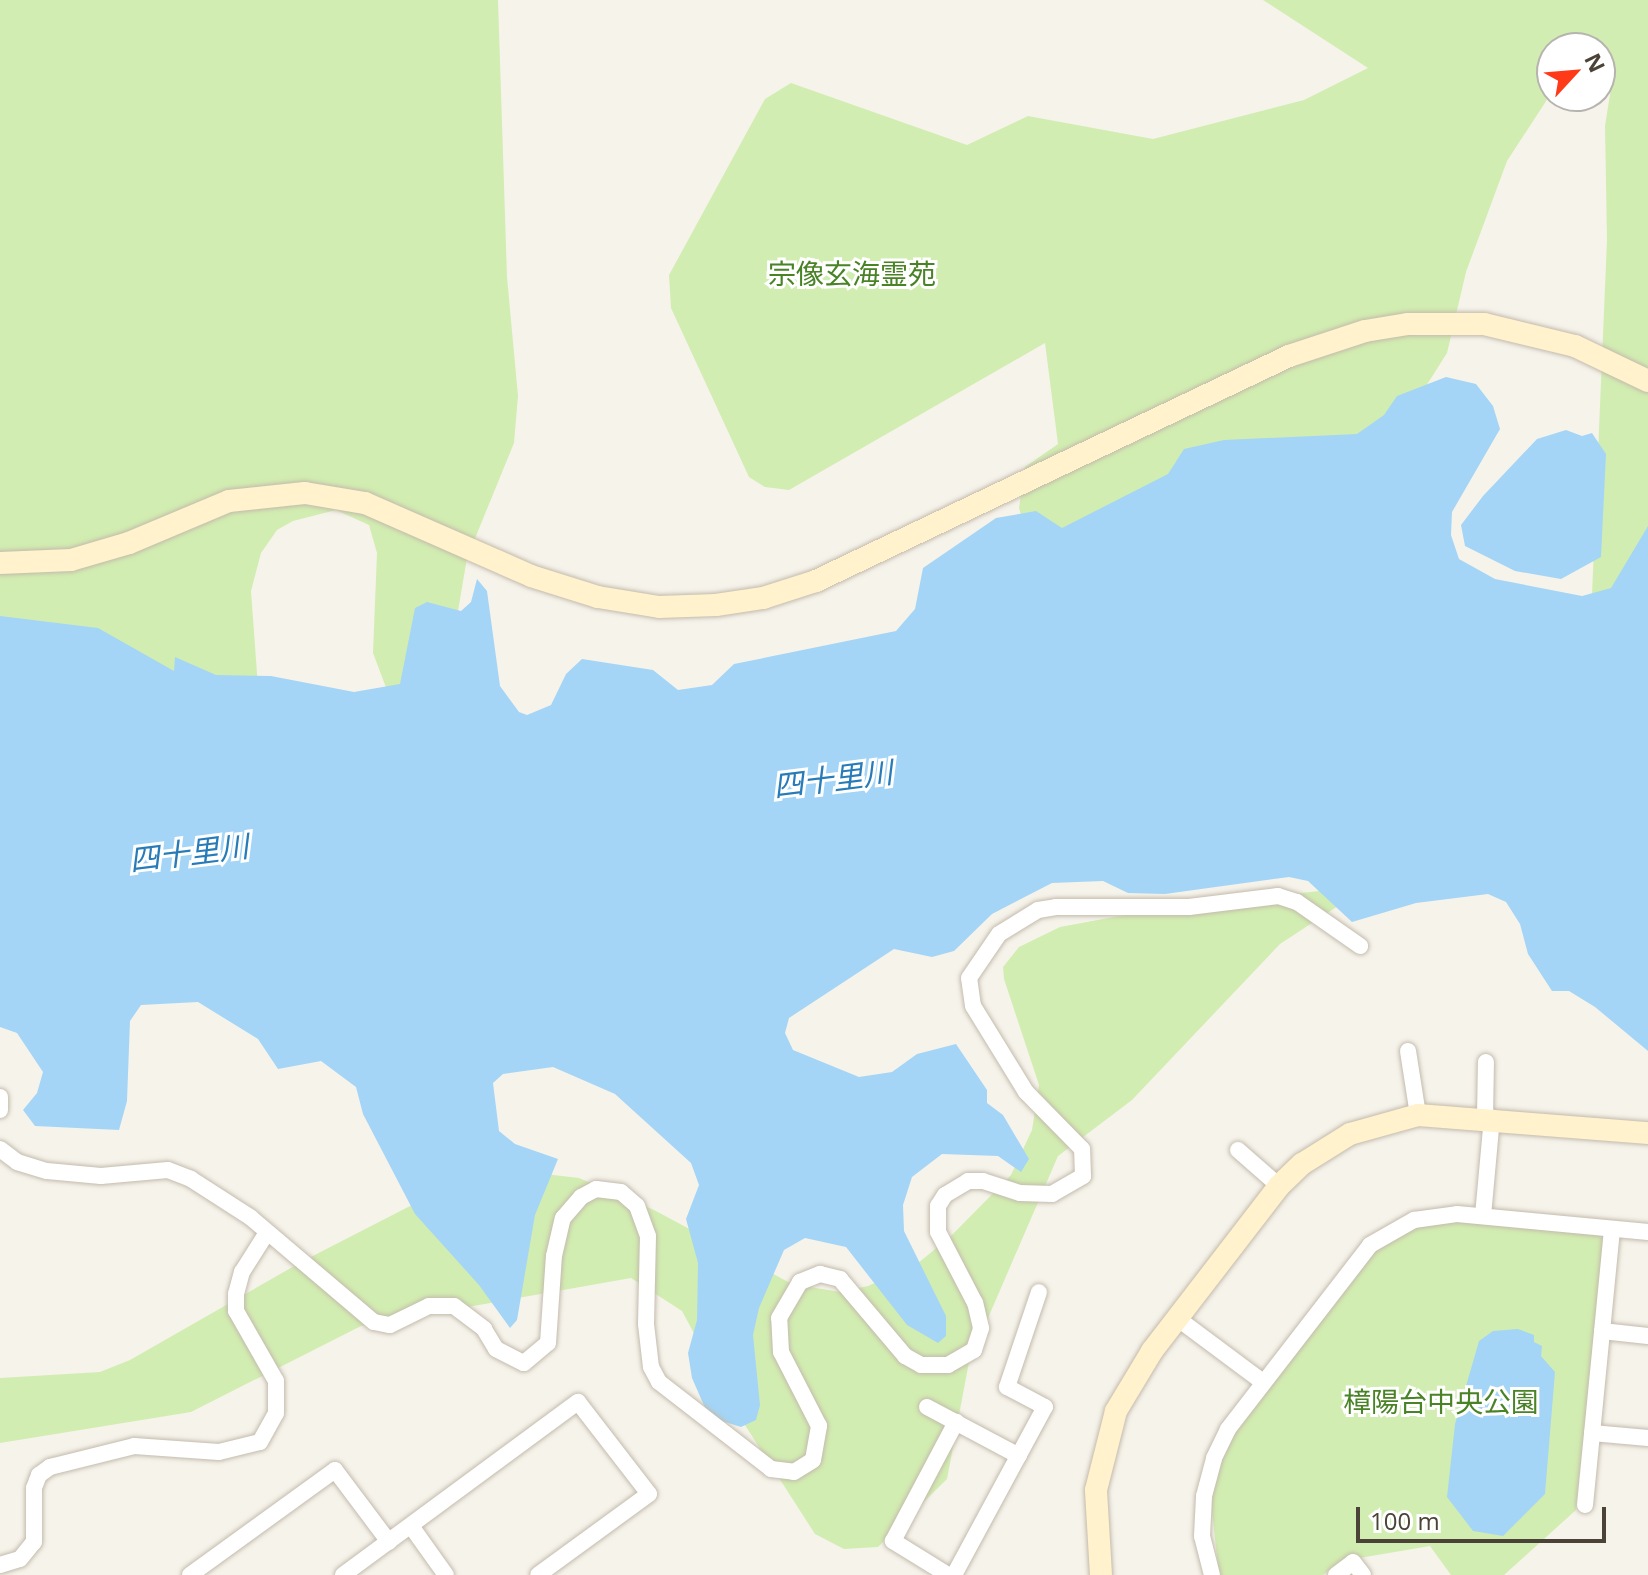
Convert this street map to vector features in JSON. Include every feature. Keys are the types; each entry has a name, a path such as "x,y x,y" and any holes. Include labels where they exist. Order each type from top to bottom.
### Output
{"street":[{"path":"0,563 83,558 229,501 305,493 365,503 531,576 598,597 659,607 716,605 763,598 816,581 1277,362 1365,331 1421,323 1484,324 1575,346 1648,381"},
{"path":"0,1149 17,1162 47,1171 101,1176 168,1170 250,1217 266,1234 374,1322 390,1325 429,1306 454,1306 484,1329 496,1349 524,1363 548,1343 555,1246 563,1218 596,1189 621,1192 637,1206 646,1228 646,1324 651,1367 659,1382 771,1469 794,1472 813,1460 819,1426 781,1352 779,1318 800,1282 820,1274 840,1279 905,1356 921,1365 948,1365 974,1350 981,1328 975,1303 938,1232 938,1206 945,1195 968,1181 983,1181 1020,1193 1052,1194 1083,1176 1082,1149 1026,1092 973,1006 969,978 999,934 1038,910 1056,907 1189,907 1278,896 1297,902 1360,946"},
{"path":"1408,1051 1418,1115"},
{"path":"1483,1216 1488,1117 1486,1062"},
{"path":"0,1097 0,1110"},
{"path":"1101,1575 1096,1490 1104,1449 1136,1374 1279,1186 1337,1141 1418,1115 1488,1117 1648,1133"},
{"path":"1238,1150 1279,1186"},
{"path":"1212,1575 1202,1536 1204,1496 1228,1429 1370,1245 1414,1220 1483,1216 1648,1232"},
{"path":"1585,1505 1612,1229"},
{"path":"0,1565 20,1559 34,1542 34,1488 39,1475 50,1467 134,1446 219,1452 260,1442 276,1413 276,1381 236,1311 236,1294 242,1272 266,1234"},
{"path":"956,1422 893,1541 951,1575 1045,1407 1007,1387 1039,1292"},
{"path":"1177,1318 1263,1382"},
{"path":"1602,1331 1648,1336"},
{"path":"343,1575 578,1402 649,1494 538,1575"},
{"path":"927,1407 1019,1456"},
{"path":"1592,1433 1648,1438"},
{"path":"195,1573 335,1470 389,1542"},
{"path":"411,1526 446,1575"},
{"path":"1336,1575 1353,1562 1363,1575"}],"green space":[{"path":"0,0 498,0 507,277 518,396 514,443 467,558 448,670 387,690 373,653 377,553 369,525 336,510 293,521 277,530 261,553 251,591 264,769 0,716"},
{"name":"宗像玄海霊苑","path":"1263,0 1648,0 1648,628 1592,595 1607,240 1605,126 1607,112 1616,112 1616,32 1536,32 1536,112 1539,112 1507,161 1466,272 1447,353 1414,405 1343,612 1023,522 1019,508 1025,467 1058,444 1045,343 789,490 765,487 749,477 671,308 669,275 765,99 791,83 967,145 1028,116 1153,139 1304,100 1368,68"},
{"path":"1370,885 1280,944 1132,1100 1058,1156 969,1362 947,1479 878,1547 844,1549 815,1534 734,1408 682,1311 631,1278 361,1326 191,1412 0,1443 0,1378 100,1372 130,1360 303,1261 412,1205 511,1170 579,1178 654,1210 792,1284 840,1292 868,1286 917,1264 951,1236 1011,1175 1032,1130 1039,1085 1004,979 1003,967 1019,947 1060,927 1141,912"},
{"name":"樟陽台中央公園","path":"1447,1221 1599,1235 1604,1241 1576,1510 1504,1575 1451,1575 1430,1546 1342,1561 1323,1575 1219,1575 1211,1502 1221,1458 1236,1430 1373,1253 1417,1226"}],"water":[{"name":"四十里川","path":"1446,377 1476,384 1493,406 1500,429 1452,512 1451,535 1459,559 1495,579 1582,596 1611,588 1648,526 1648,1051 1595,1007 1569,991 1552,991 1528,954 1520,924 1506,902 1488,894 1416,903 1352,922 1308,881 1289,877 1165,894 1128,893 1103,881 1052,883 992,914 954,951 932,957 894,949 789,1018 785,1033 793,1050 859,1077 892,1072 917,1054 956,1044 987,1090 987,1103 1003,1115 1029,1159 1021,1172 998,1156 942,1154 912,1177 903,1205 904,1231 946,1316 946,1336 938,1343 907,1325 846,1247 805,1238 784,1250 759,1308 753,1335 760,1405 756,1420 741,1427 709,1417 692,1378 688,1353 697,1320 698,1263 686,1219 699,1185 691,1163 615,1094 553,1067 503,1074 493,1083 499,1131 515,1144 558,1159 535,1215 517,1320 510,1328 479,1285 415,1214 363,1114 356,1087 321,1061 278,1069 258,1039 198,1002 141,1005 130,1021 127,1101 119,1130 35,1126 23,1110 37,1093 43,1072 17,1033 0,1027 0,616 98,628 174,671 175,657 216,675 271,676 354,692 400,684 415,608 427,602 461,611 471,602 477,579 487,591 500,686 519,712 527,715 551,705 566,674 582,659 653,670 678,690 712,685 734,664 896,631 915,609 923,568 996,518 1036,511 1062,528 1168,474 1184,449 1224,440 1357,434 1384,415 1397,396"},
{"path":"1566,430 1582,436 1592,433 1606,454 1601,557 1561,579 1515,571 1465,546 1461,525 1483,496 1537,439"},
{"path":"1518,1329 1534,1335 1534,1342 1542,1346 1541,1356 1555,1372 1545,1494 1503,1536 1473,1531 1447,1497 1455,1424 1479,1341 1493,1331"}]}
